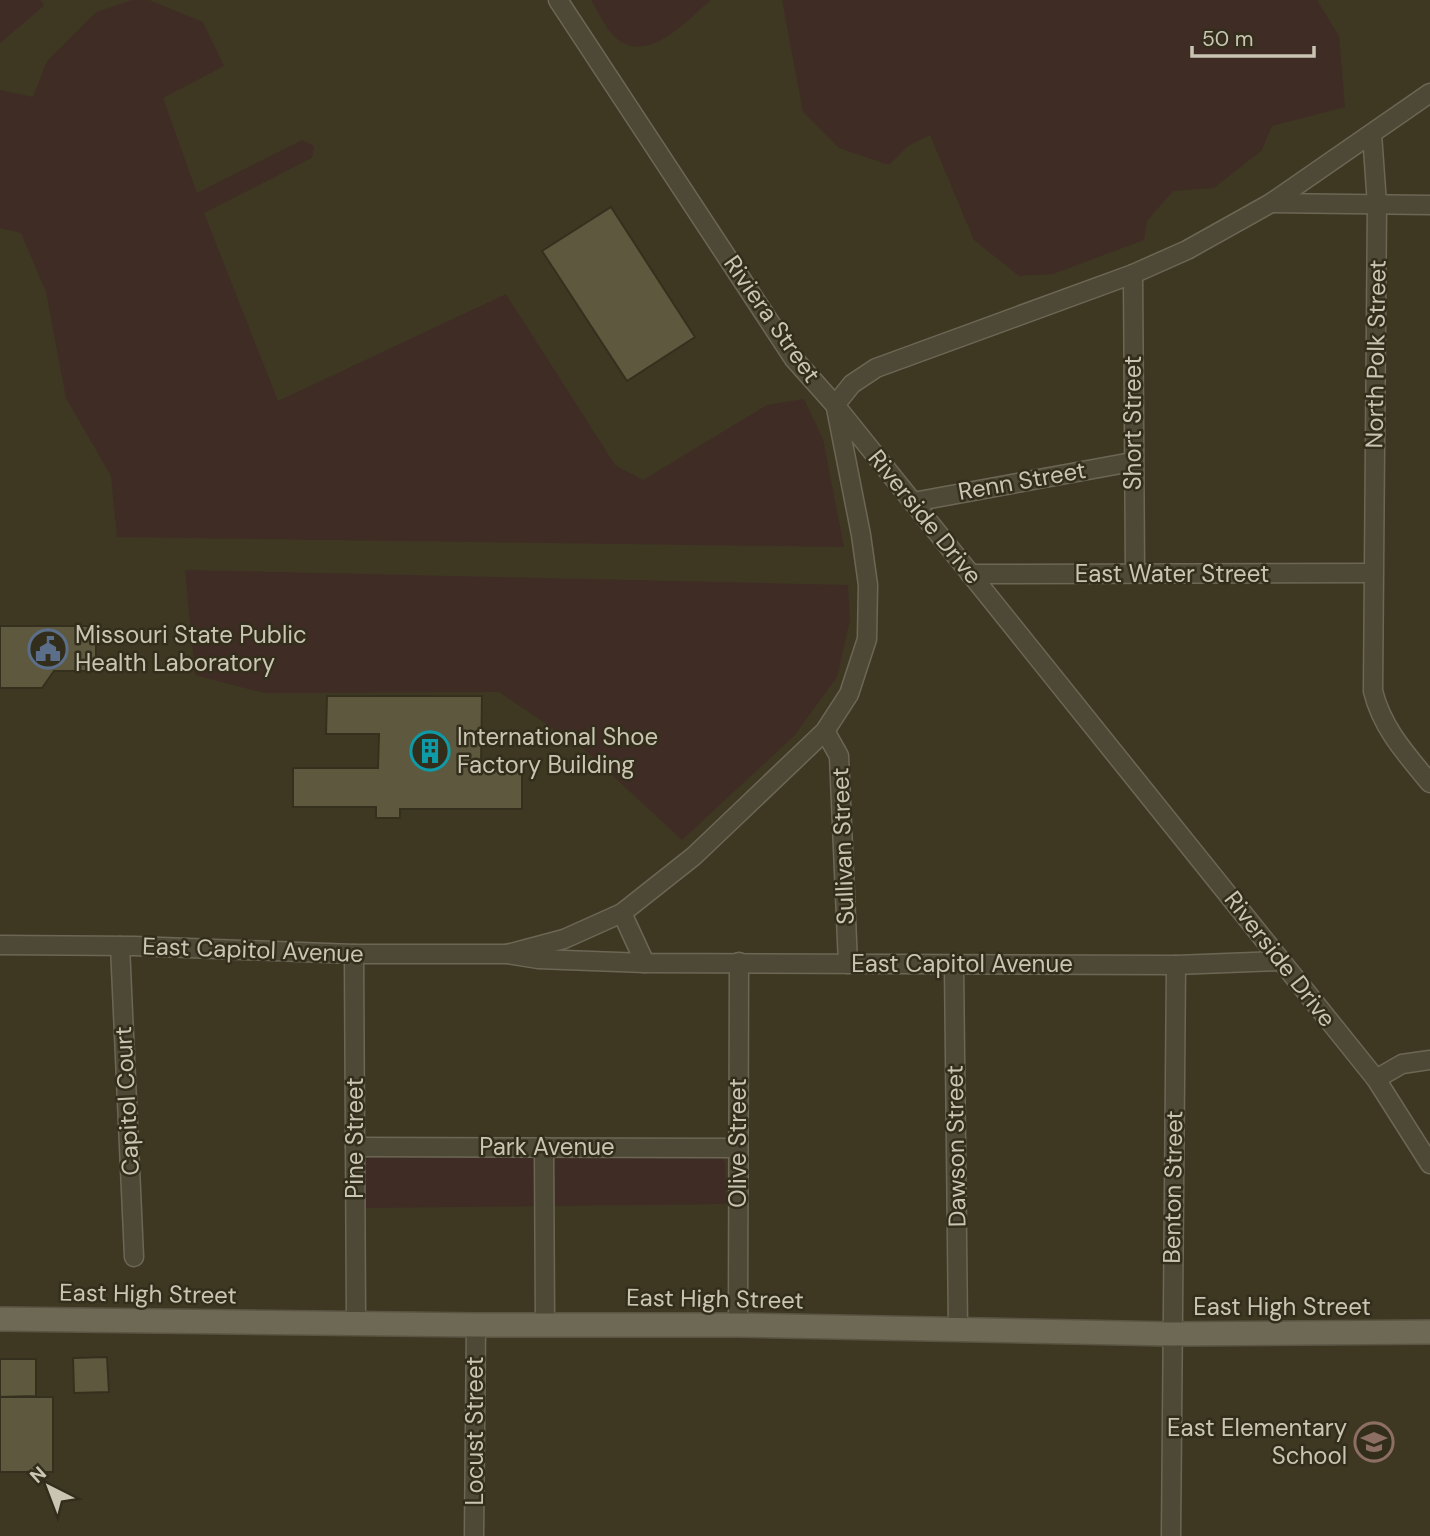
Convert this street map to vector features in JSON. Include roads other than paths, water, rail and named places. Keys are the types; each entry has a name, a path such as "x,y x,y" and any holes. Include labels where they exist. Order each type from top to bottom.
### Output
{"main road":[{"name":"East High Street","path":"0,1319 476,1325 738,1325 1171,1334 1430,1332"}],"street":[{"name":"Riviera Street","path":"558,0 794,359 835,405 861,535 868,585 867,639 849,694 825,732 694,856 622,913"},
{"path":"835,405 852,384 876,368 1133,274 1187,250 1271,204 1430,93"},
{"name":"North Polk Street","path":"1372,134 1377,204 1373,691 1378,714 1430,783"},
{"path":"1271,204 1430,205"},
{"name":"Short Street","path":"1133,274 1132,462 1135,573"},
{"name":"Riverside Drive","path":"835,405 1376,1079 1430,1164"},
{"name":"Renn Street","path":"913,502 1132,462"},
{"name":"East Water Street","path":"970,574 1373,573"},
{"name":"Sullivan Street","path":"825,732 839,756 848,964"},
{"path":"622,913 645,962"},
{"name":"East Capitol Avenue","path":"507,954 564,939 622,913"},
{"name":"East Capitol Avenue","path":"0,945 355,954 507,954 538,959 645,962 1176,965 1280,961"},
{"name":"Capitol Court","path":"120,946 134,1257"},
{"name":"Pine Street","path":"355,954 356,1322"},
{"name":"Olive Street","path":"738,1325 739,962"},
{"name":"Dawson Street","path":"954,964 958,1329"},
{"name":"Benton Street","path":"1171,1536 1176,965"},
{"path":"1376,1079 1402,1064 1430,1060"},
{"name":"Park Avenue","path":"355,1147 738,1148"},
{"path":"544,1147 545,1324"},
{"name":"Locust Street","path":"474,1536 476,1325"}],"place":[{"name":"Missouri State Public Health Laboratory","path":"48,649"},
{"name":"International Shoe Factory Building","path":"430,751"},
{"name":"East Elementary School","path":"1374,1442"}]}
